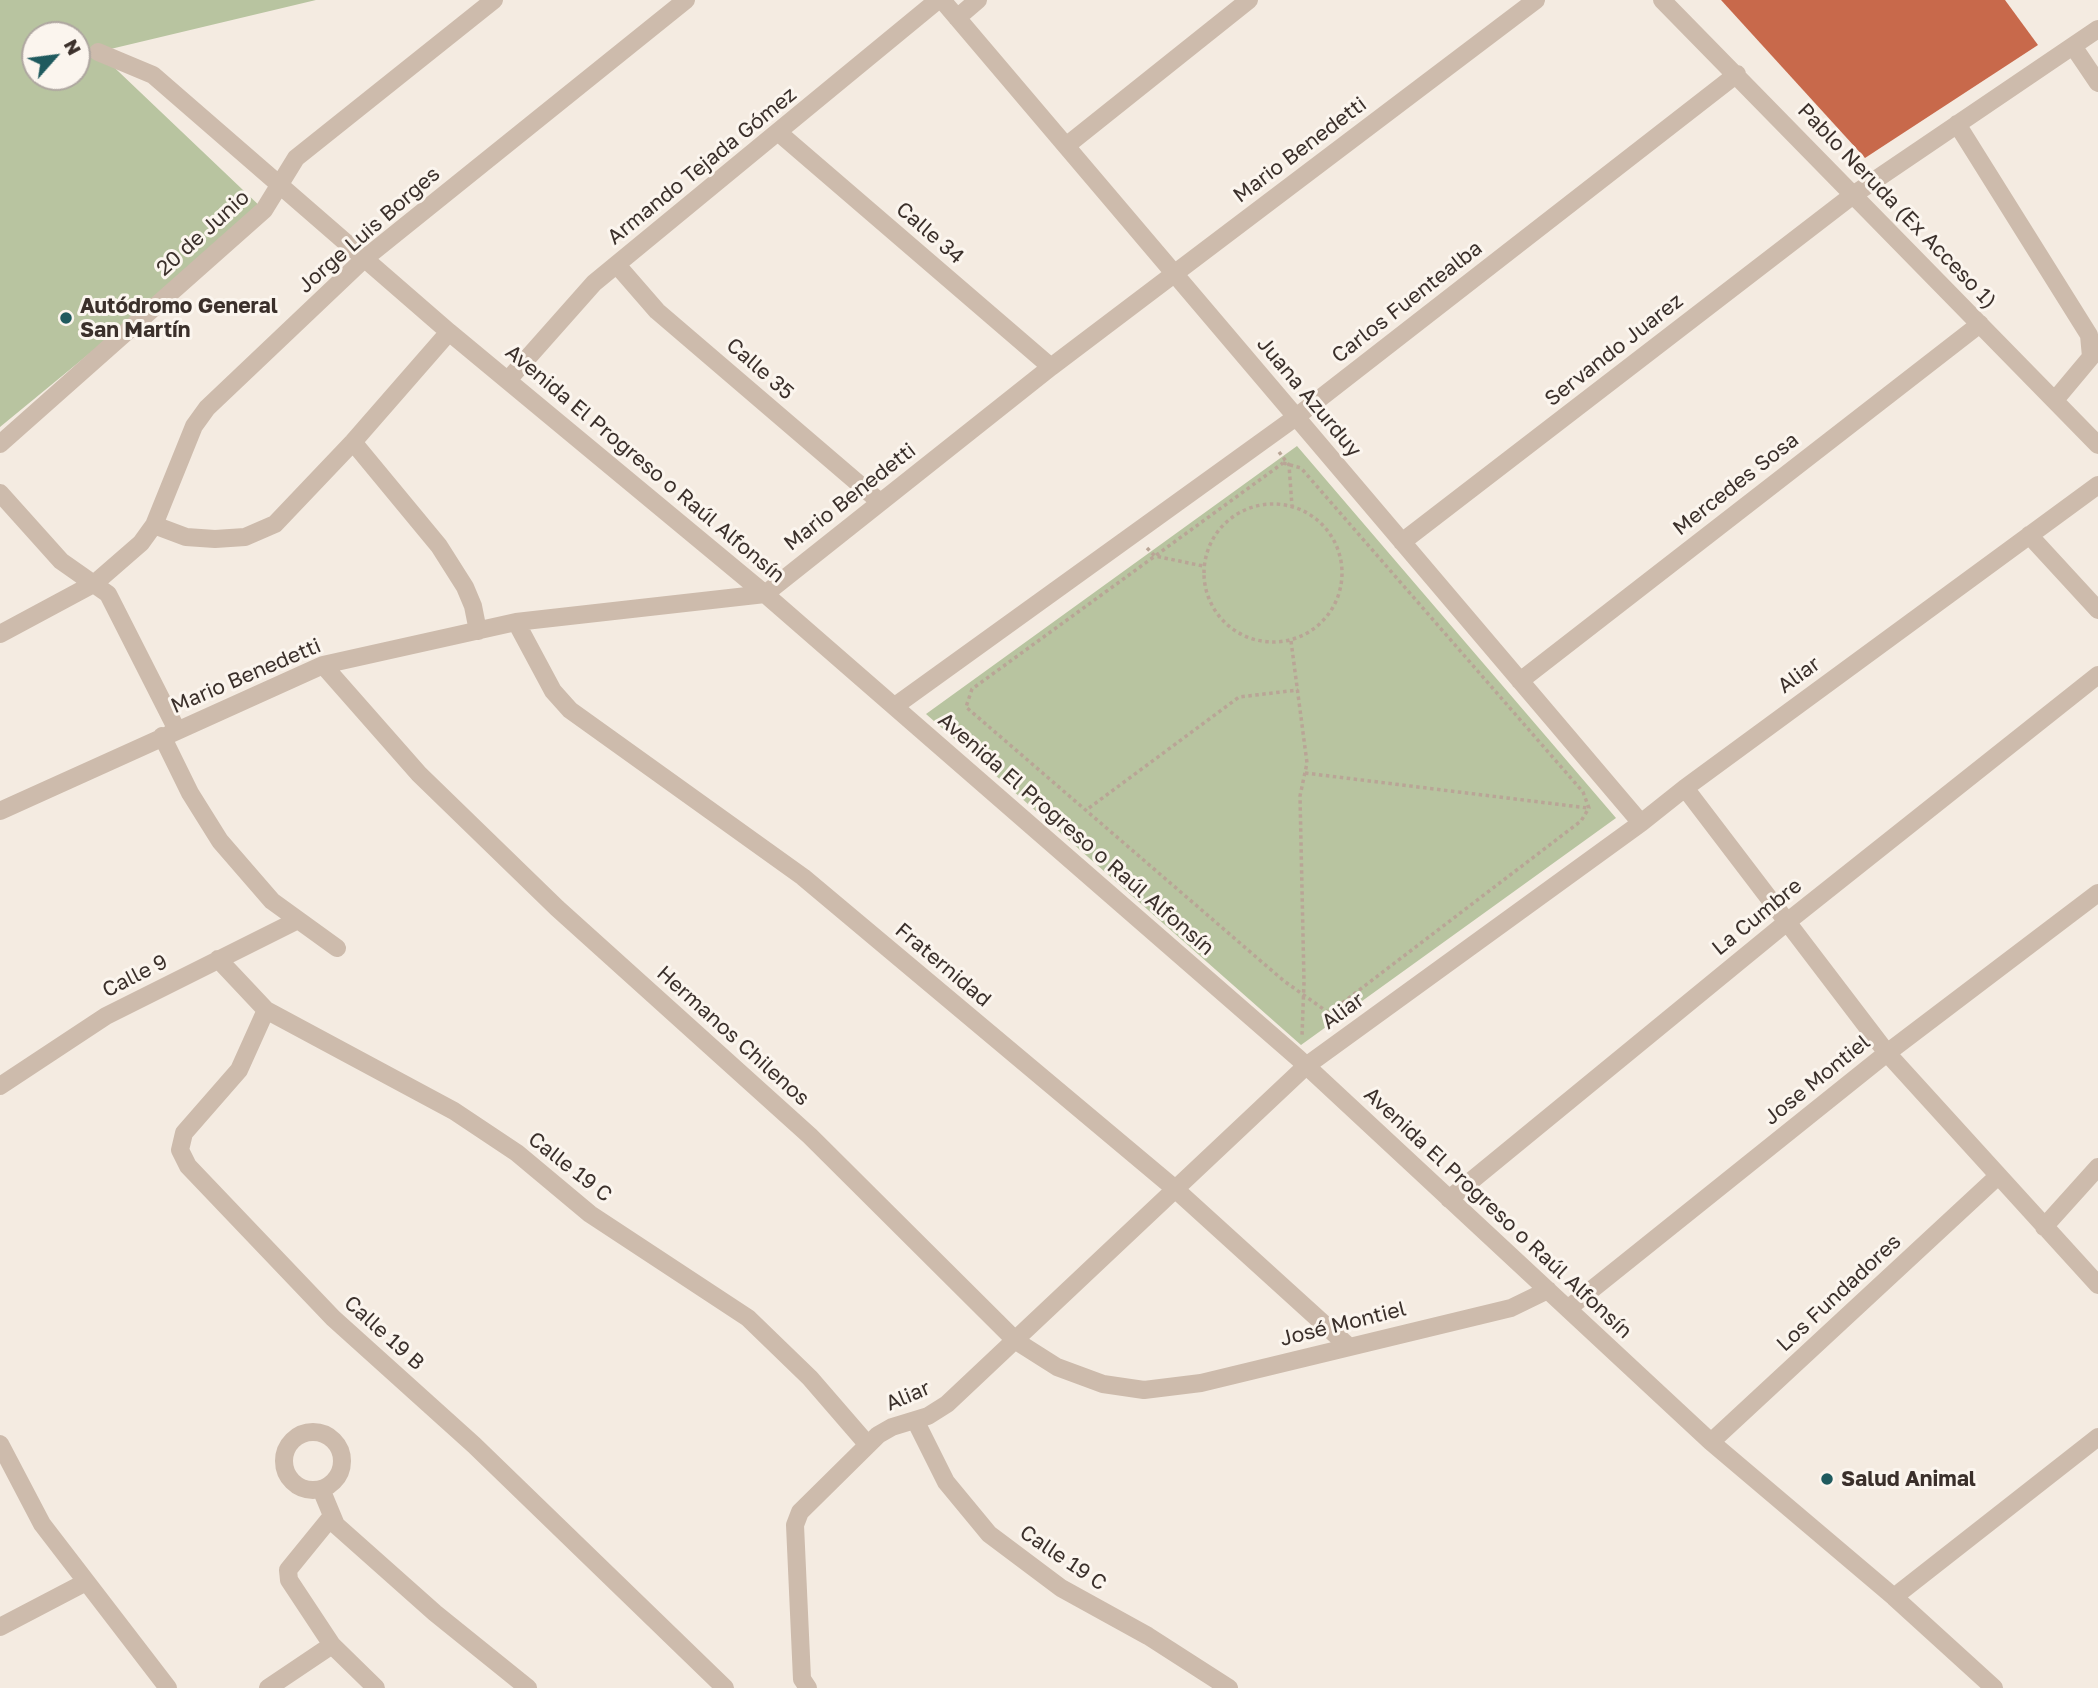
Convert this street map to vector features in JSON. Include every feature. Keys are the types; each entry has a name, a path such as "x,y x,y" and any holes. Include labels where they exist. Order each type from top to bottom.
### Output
{"street":[{"name":"20 de Junio","path":"0,444 264,210 296,158 495,0"},
{"name":"Jorge Luis Borges","path":"0,634 94,583 141,543 154,525 194,426 207,408 364,259 686,0"},
{"name":"Juana Azurduy","path":"940,0 1641,823"},
{"name":"Armando Tejada Gómez","path":"508,380 594,283 940,0"},
{"path":"957,18 978,0"},
{"path":"1066,146 1249,0"},
{"name":"Mario Benedetti","path":"0,811 323,666 516,622 765,594 1051,367 1536,0"},
{"name":"Pablo Neruda (Ex Acceso 1)","path":"1662,0 2098,445"},
{"name":"Servando Juarez","path":"1402,542 1853,195 2098,29"},
{"path":"2073,46 2098,83"},
{"name":"Avenida El Progreso o Raúl Alfonsín","path":"98,52 153,75 449,332 765,594 895,706 1302,1062 1548,1290 1570,1307 1711,1442 1894,1597 1994,1688"},
{"name":"Carlos Fuentealba","path":"895,706 1296,416 1737,74"},
{"path":"1956,124 2089,335 2091,357 2055,400"},
{"name":"Calle 34","path":"779,133 1051,367"},
{"name":"Calle 35","path":"617,265 657,311 880,502"},
{"name":"Mercedes Sosa","path":"1520,681 1980,324"},
{"path":"154,525 186,537 245,537 259,533 284,516 449,332"},
{"path":"353,442 439,546 465,587 473,606 478,631"},
{"name":"Aliar","path":"808,1688 802,1679 796,1525 800,1512 868,1445 892,1427 928,1416 947,1404 1016,1341 1302,1062 1641,823 2098,485"},
{"path":"0,493 61,561 108,594 170,733 190,793 220,841 272,901 337,948"},
{"path":"2029,535 2098,610"},
{"name":"Fraternidad","path":"516,622 553,691 570,710 803,877 1174,1188 1347,1345"},
{"name":"Hermanos Chilenos","path":"323,666 419,774 517,870 810,1136 1016,1341 1069,1371 1103,1384 1144,1390"},
{"name":"La Cumbre","path":"1449,1199 1787,922 2098,676"},
{"path":"1685,788 1887,1053 2098,1285"},
{"name":"Jose Montiel","path":"1570,1307 1887,1053 2098,893"},
{"name":"Calle 9","path":"0,1086 106,1016 298,920"},
{"name":"Calle 19 C","path":"218,959 266,1010 454,1111 517,1153 590,1214 748,1318 810,1378 868,1445"},
{"name":"Calle 19 B","path":"266,1010 239,1070 184,1133 180,1150 188,1166 333,1318 474,1446 725,1688"},
{"path":"2045,1227 2098,1167"},
{"name":"Los Fundadores","path":"1711,1442 1997,1177"},
{"name":"José Montiel","path":"1144,1390 1201,1383 1347,1345 1511,1308 1548,1290"},
{"name":"Calle 19 C","path":"915,1420 946,1482 989,1534 1061,1588 1148,1636 1229,1688"},
{"path":"1894,1597 2098,1437"},
{"path":"0,1444 42,1524 168,1688"},
{"path":"320,1489 336,1525 435,1613 528,1688"},
{"path":"332,1516 288,1570 289,1580 332,1645 376,1688"},
{"path":"0,1628 86,1582"},
{"path":"268,1688 332,1645"}],"path":[{"path":"1268,436 1289,464 1292,506"},
{"path":"1283,463 1301,467 1583,792 1589,808 1581,821 1329,1013 1304,995 966,707 972,689 1283,463"},
{"path":"1263,503 1292,506 1308,512 1326,527 1339,548 1343,570 1340,594 1329,615 1312,631 1291,641 1269,643 1247,638 1228,626 1213,610 1205,589 1203,566 1215,535 1222,525 1240,511 1263,503"},
{"path":"1132,535 1155,556 1203,566"},
{"path":"1291,641 1307,763 1300,796 1304,995 1302,1062"},
{"path":"1088,809 1239,696 1298,690"},
{"path":"1305,773 1589,808"}],"green space":[{"name":"Autódromo General San Martín","path":"0,0 316,0 98,52 264,210 0,427"},
{"path":"1297,446 1616,818 1301,1045 926,714"}],"building":[{"path":"1721,0 2005,0 2038,45 1865,158"}],"place":[{"name":"Autódromo General San Martín","path":"66,318"},
{"name":"Salud Animal","path":"1827,1479"}]}
